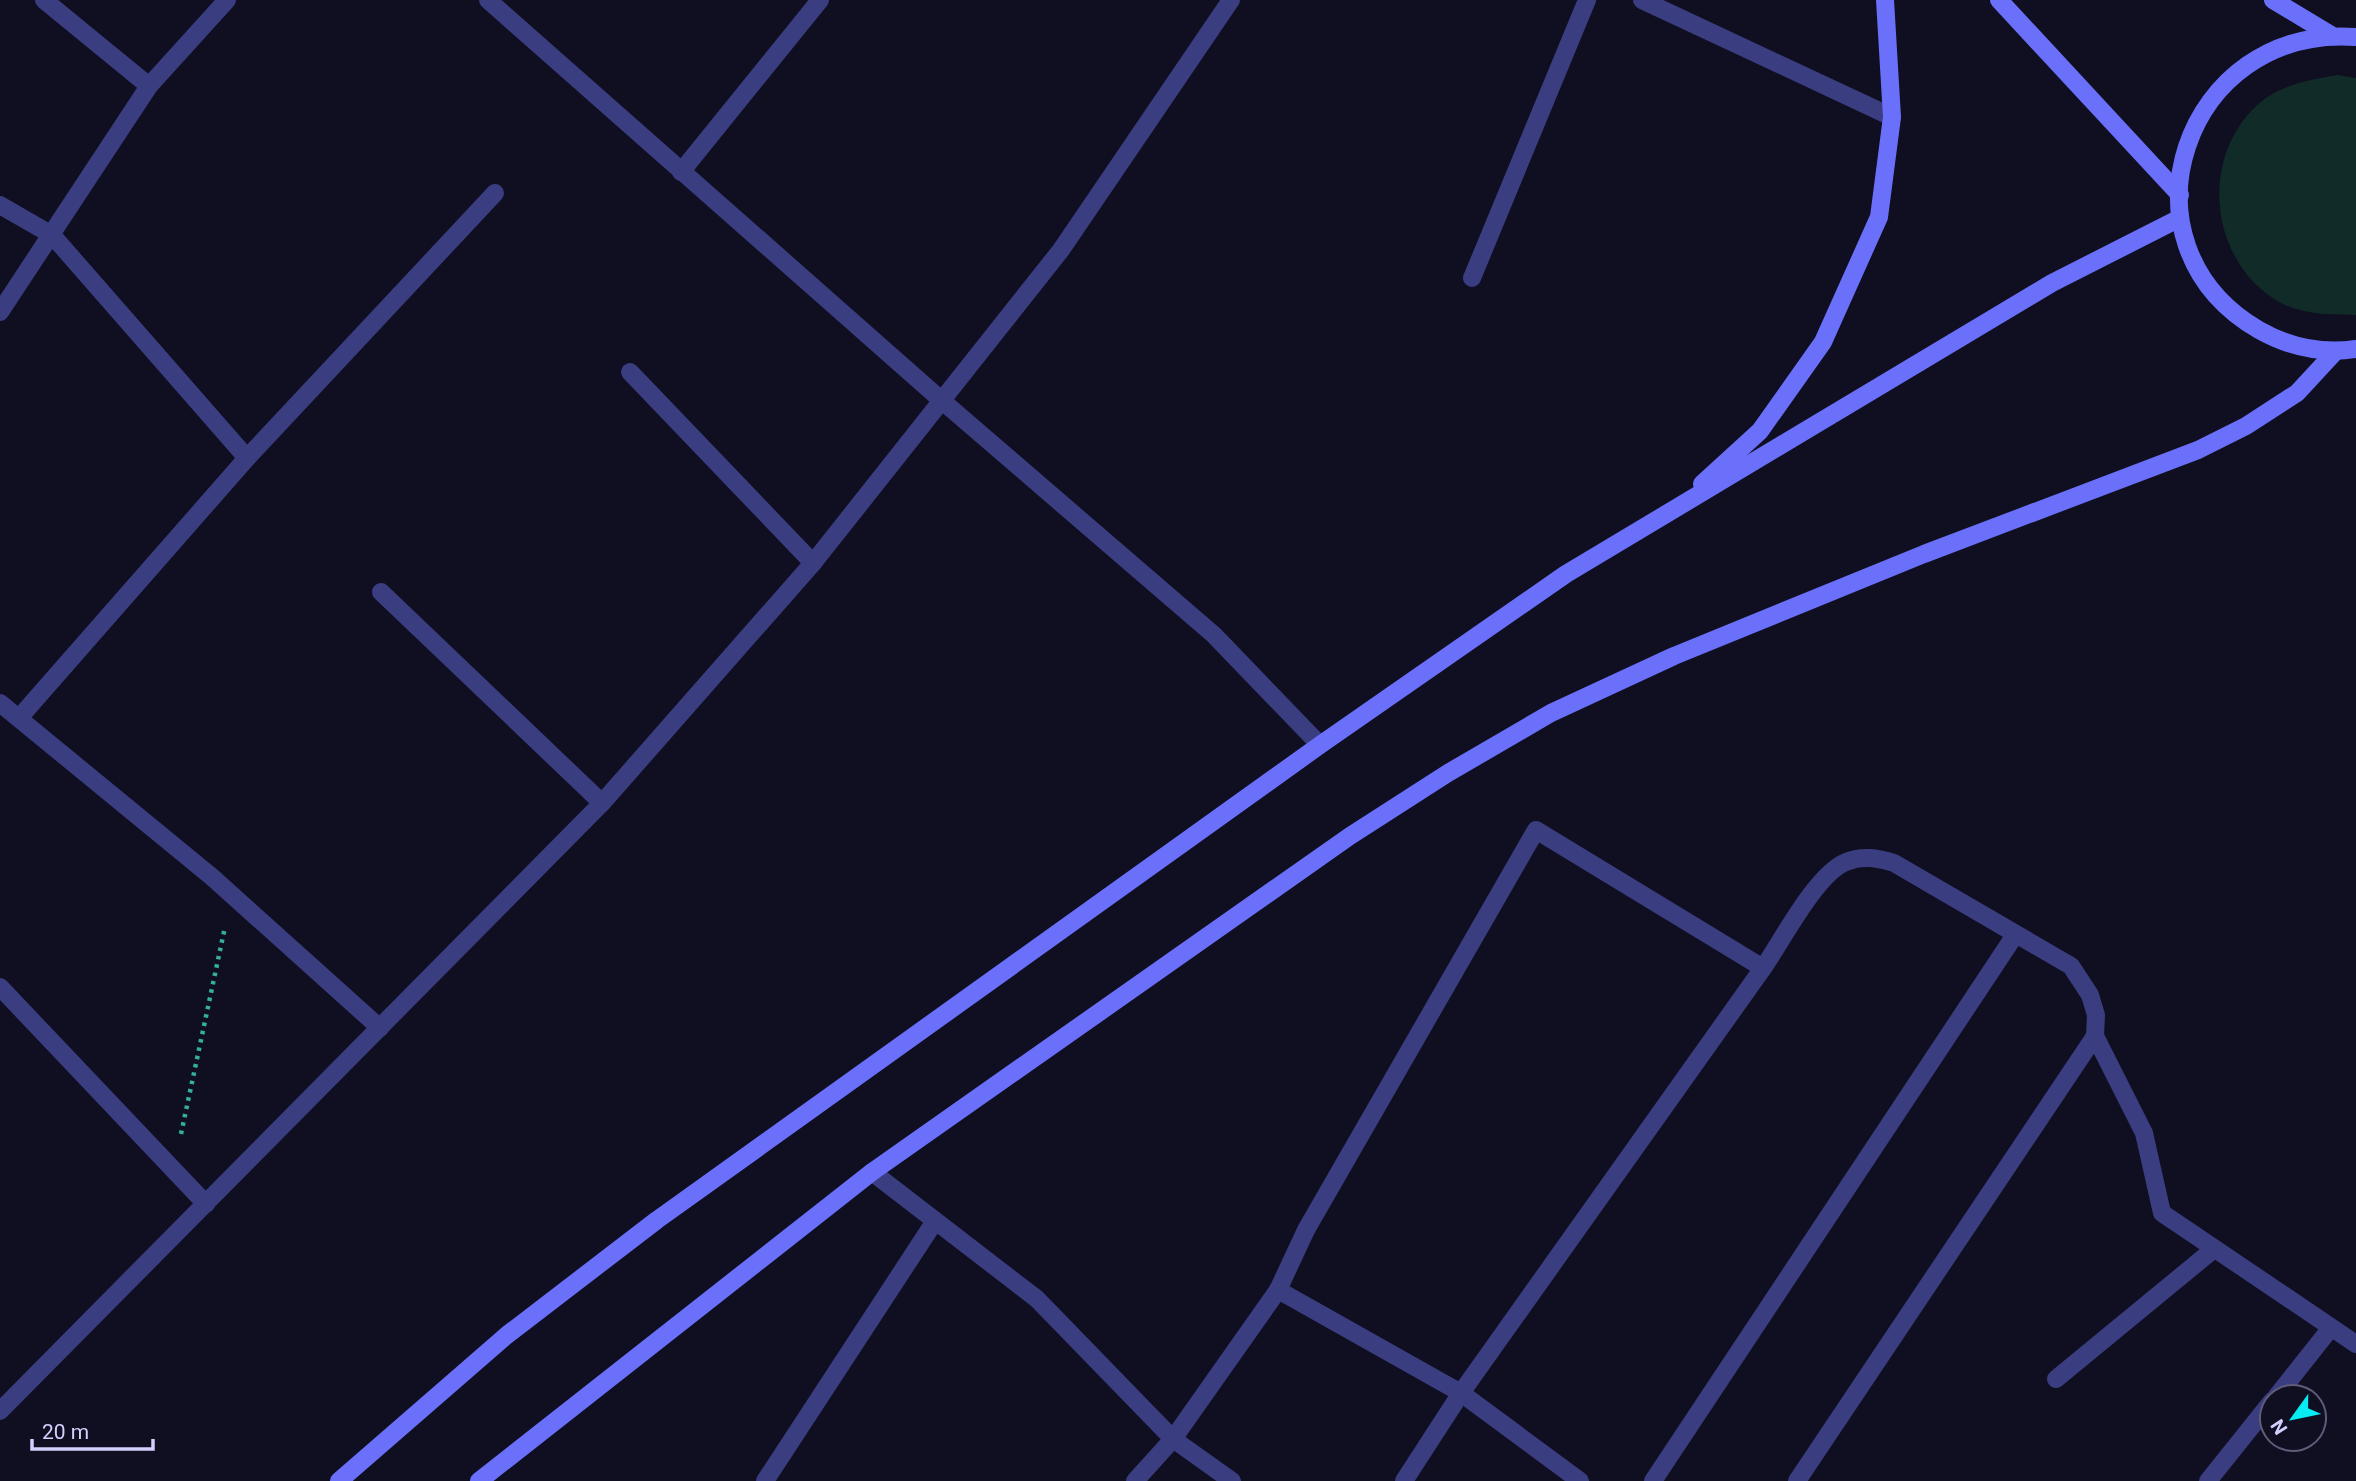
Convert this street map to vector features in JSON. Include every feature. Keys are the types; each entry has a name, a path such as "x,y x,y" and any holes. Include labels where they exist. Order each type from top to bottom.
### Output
{"main road":[{"path":"1676,508 1760,431 1823,342 1879,217 1892,117 1885,0"},
{"path":"1999,0 2180,195"},
{"path":"2275,1 2331,35"},
{"path":"2356,37 2331,35 2279,46 2233,73 2199,114 2181,164 2180,195 2180,218 2197,269 2214,295 2237,317 2283,343 2335,352 2356,349"},
{"path":"339,1481 507,1335 657,1220 1320,745 1566,574 2052,283 2180,218"},
{"path":"479,1481 872,1172 1350,836 1551,713 1674,656 1924,554 2198,450 2246,426 2297,393 2335,352"}],"street":[{"path":"0,312 149,86 228,0"},
{"path":"488,0 940,399 1214,635 1320,745"},
{"path":"681,172 820,0"},
{"path":"0,1411 602,803 813,563 940,399 1061,250 1231,0"},
{"path":"1472,278 1587,0"},
{"path":"1642,0 1892,117"},
{"path":"54,4 149,86"},
{"path":"19,718 247,458 495,193"},
{"path":"0,205 52,235 247,458"},
{"path":"629,372 813,563"},
{"path":"381,592 602,803"},
{"path":"0,702 232,895 380,1028"},
{"path":"1135,1481 1173,1439 1278,1290 1306,1230 1536,830 1763,968"},
{"path":"1405,1481 1461,1393 1824,879 1833,869 1859,858 1877,858 1894,863 2071,967 2082,979 2096,1015 2095,1036 2144,1133 2162,1213 2330,1329 2356,1344"},
{"path":"1653,1481 2015,935"},
{"path":"0,987 206,1204"},
{"path":"1797,1481 2095,1036"},
{"path":"872,1172 1037,1299 1173,1439 1232,1481"},
{"path":"765,1481 935,1221"},
{"path":"2056,1379 2214,1249"},
{"path":"1278,1290 1461,1393 1580,1481"},
{"path":"2287,1383 2330,1329"},
{"path":"2208,1481 2258,1418"}],"path":[{"path":"174,1169 232,895"}],"green space":[{"path":"2337,75 2356,78 2356,315 2301,310 2283,304 2258,286 2239,263 2226,237 2220,208 2220,178 2227,150 2241,123 2262,101 2279,90"}]}
